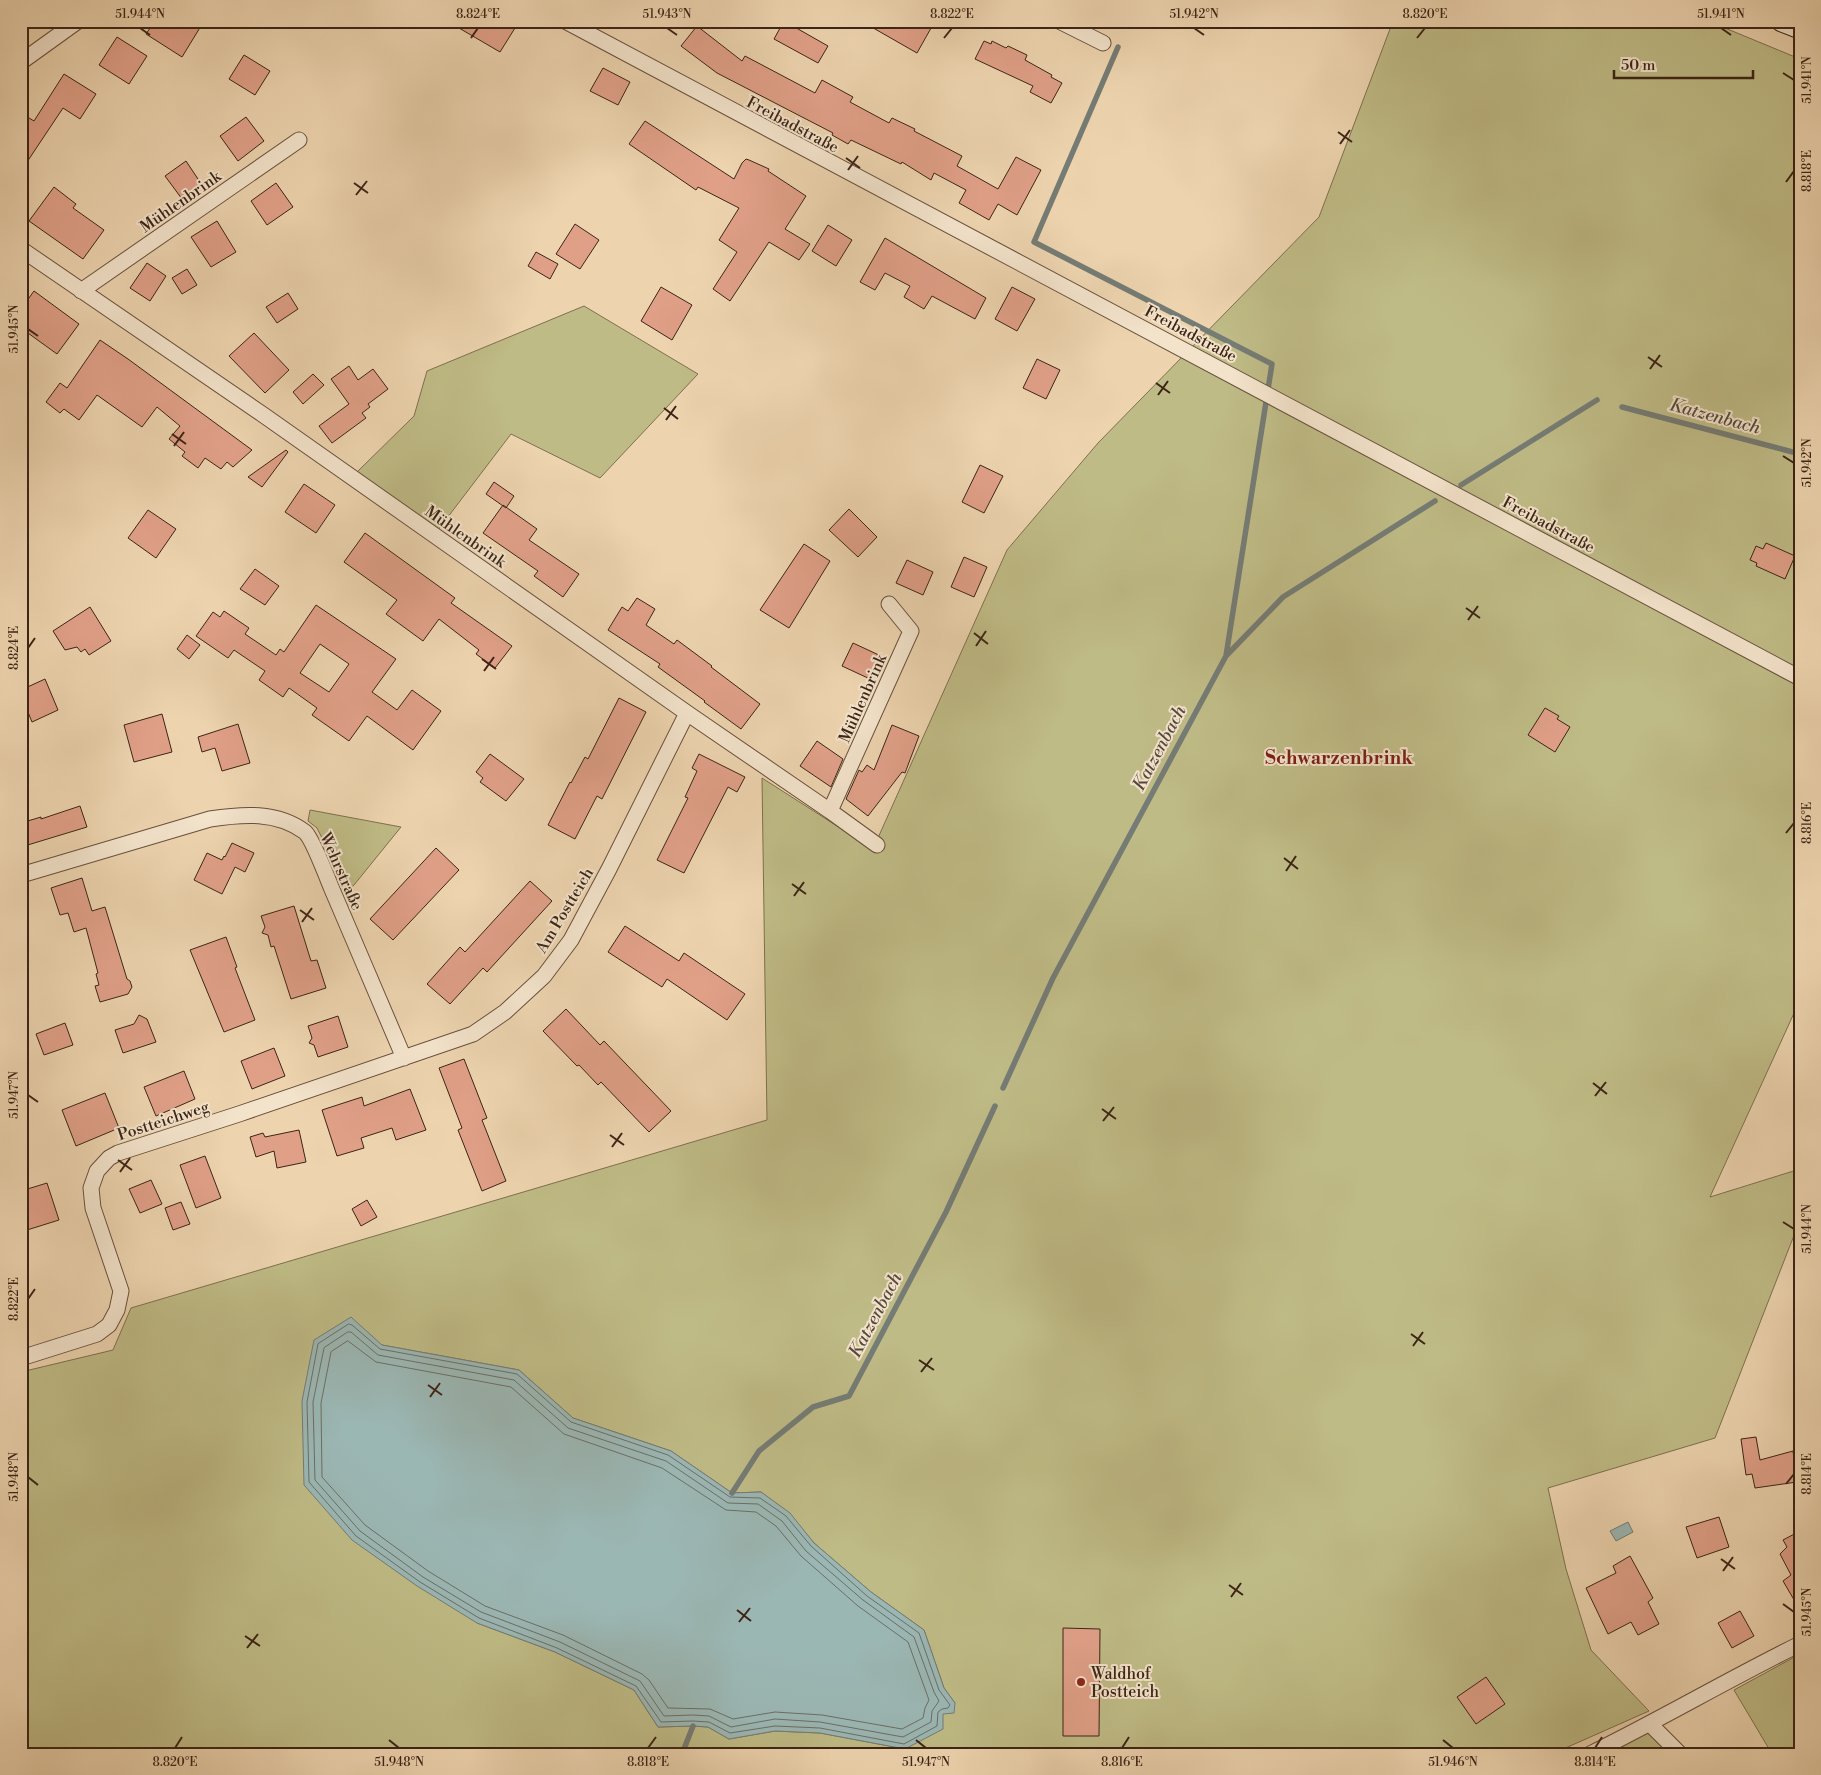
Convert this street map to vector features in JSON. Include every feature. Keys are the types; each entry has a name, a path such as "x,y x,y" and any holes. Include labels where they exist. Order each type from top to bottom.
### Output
{"street":[{"path":"21,62 78,21"},
{"name":"Freibadstraße","path":"565,21 757,125 1268,394 1800,678"},
{"path":"1059,21 1103,44"},
{"path":"1782,21 1800,28"},
{"name":"Mühlenbrink","path":"81,291 299,140"},
{"name":"Mühlenbrink","path":"21,249 262,414 687,714 877,845"},
{"name":"Mühlenbrink","path":"830,811 911,631 889,604"},
{"name":"Am Postteich","path":"404,1058 473,1034 505,1012 544,976 571,940 687,714"},
{"name":"Wehrstraße","path":"21,875 210,819 256,814 284,821 306,833 323,868 404,1058"},
{"name":"Postteichweg","path":"21,1358 97,1334 108,1325 117,1310 122,1291 93,1208 91,1188 97,1171 109,1158 118,1153 404,1058"},
{"path":"1590,1754 1800,1644"},
{"path":"1650,1724 1680,1754"}],"shaded area":[{"path":"1393,21 1708,21 1800,59 1800,1000 1710,1197 1800,1169 1800,1220 1715,1438 1548,1488 1566,1569 1591,1650 1649,1711 1552,1754 21,1754 21,1372 113,1350 131,1308 767,1120 762,778 873,849 1007,550 1098,443 1319,217","holes":["382,1345 519,1370 573,1418 671,1451 732,1493 761,1492 789,1513 814,1543 871,1592 924,1630 944,1688 955,1703 905,1749 820,1733 775,1731 729,1739 708,1727 658,1727 634,1690 555,1652 477,1623"]},
{"path":"584,306 698,374 600,478 511,434 438,530 356,473 414,416 427,371"},
{"path":"310,810 401,827 348,890 317,828 308,821"},
{"path":"1800,1654 1800,1754 1772,1754 1734,1690"},
{"path":"1656,1725 1690,1754 1603,1754"}],"water":[{"path":"351,1317 382,1345 519,1370 573,1418 671,1451 732,1493 761,1492 790,1513 814,1543 871,1592 924,1630 944,1688 955,1703 954,1713 943,1714 943,1729 905,1749 820,1733 775,1731 729,1739 708,1727 658,1727 634,1690 555,1652 477,1623 417,1586 352,1540 304,1485 302,1401 314,1340"},
{"path":"1628,1522 1633,1532 1616,1541 1610,1531"}],"building":[{"path":"155,21 204,21 182,57 146,34"},
{"path":"447,21 503,21 515,28 500,52"},
{"path":"784,21 828,46 818,63 774,39"},
{"path":"861,21 935,21 917,53"},
{"path":"697,26 742,61 745,56 815,93 822,80 853,97 850,102 889,123 892,118 915,129 914,131 962,156 957,166 998,189 1016,157 1041,170 1017,215 998,204 989,220 959,203 966,190 934,173 931,180 902,162 901,164 851,140 848,144 832,135 833,133 717,73 681,46"},
{"path":"117,37 147,56 129,84 99,65"},
{"path":"984,41 991,44 992,41 1006,48 1008,46 1027,55 1025,60 1052,75 1051,77 1062,83 1051,103 1030,92 1033,86 975,59"},
{"path":"244,55 270,71 255,95 229,79"},
{"path":"603,68 630,82 618,105 590,91"},
{"path":"64,74 96,94 80,119 63,108 21,171 21,113 34,121"},
{"path":"246,117 264,141 238,161 220,136"},
{"path":"645,121 734,179 746,159 769,169 768,171 806,196 785,229 810,244 799,260 769,242 730,301 713,289 737,252 719,240 739,208 698,187 696,190 629,144"},
{"path":"186,161 202,185 182,199 165,176"},
{"path":"276,183 293,207 267,225 251,201"},
{"path":"54,187 76,204 73,208 104,230 83,259 29,221"},
{"path":"217,221 236,252 211,267 191,237"},
{"path":"575,224 599,240 580,269 556,254"},
{"path":"828,225 852,240 836,266 812,251"},
{"path":"885,238 986,298 975,319 932,296 924,309 904,297 910,286 885,273 875,290 860,282"},
{"path":"536,252 558,264 550,279 528,266"},
{"path":"147,263 166,276 150,301 130,288"},
{"path":"187,269 197,285 182,294 172,278"},
{"path":"661,287 692,305 672,340 641,321"},
{"path":"1012,287 1035,299 1017,331 995,319"},
{"path":"34,291 79,324 57,354 21,328 21,309"},
{"path":"288,293 298,309 277,323 266,307"},
{"path":"254,333 289,370 265,393 229,356"},
{"path":"100,340 252,450 233,467 227,462 221,469 205,458 198,468 182,456 185,452 169,439 180,426 157,407 142,427 97,395 79,420 64,409 60,413 46,402 60,383 67,388"},
{"path":"1037,359 1060,370 1046,399 1023,388"},
{"path":"349,366 358,380 373,369 388,389 368,404 370,407 362,413 366,418 332,443 319,426 349,404 331,379"},
{"path":"313,374 324,385 303,404 293,392"},
{"path":"286,450 288,452 262,487 248,477"},
{"path":"980,465 1003,476 984,513 962,502"},
{"path":"494,482 514,496 506,508 486,494"},
{"path":"304,484 335,505 316,533 285,512"},
{"path":"503,505 537,529 529,540 579,574 563,597 534,576 538,571 483,533"},
{"path":"849,509 877,537 858,557 829,530"},
{"path":"148,510 176,529 156,558 128,538"},
{"path":"365,533 455,598 451,603 512,646 495,668 476,654 479,650 439,619 423,641 386,614 397,600 344,562"},
{"path":"1766,543 1795,556 1785,579 1756,566 1757,563 1750,560 1756,546 1763,549"},
{"path":"804,544 830,561 789,628 760,610"},
{"path":"964,557 987,567 974,597 951,587"},
{"path":"907,560 933,572 923,595 896,583"},
{"path":"255,569 279,586 265,605 240,589"},
{"path":"637,598 655,609 646,625 674,644 677,640 760,704 741,729 658,667 660,664 608,630 622,607 628,611"},
{"path":"316,605 396,659 372,692 397,710 412,690 441,711 413,750 367,716 349,741 312,715 317,708 289,688 283,697 259,680 265,671 234,650 228,658 196,636 213,612 220,617 224,611 249,628 245,634 276,655 280,649 284,652","holes":["320,644 349,664 329,692 300,673"]},
{"path":"90,607 111,641 89,655 85,649 81,652 77,647 65,650 53,631"},
{"path":"187,635 200,645 189,659 177,649"},
{"path":"853,643 881,656 870,679 842,666"},
{"path":"45,679 58,710 32,722 21,695 21,690"},
{"path":"619,698 646,712 602,799 597,796 575,839 548,825 585,757 588,759"},
{"path":"1545,708 1559,716 1557,719 1570,727 1555,752 1528,735"},
{"path":"162,714 172,752 134,762 124,725"},
{"path":"238,724 250,763 222,771 215,748 202,752 198,737"},
{"path":"892,725 919,736 905,773 902,772 868,816 846,799 859,770 862,772 867,765 874,770"},
{"path":"817,741 843,759 831,787 800,766"},
{"path":"490,754 524,779 506,801 480,782 483,778 476,772"},
{"path":"699,754 745,777 737,792 728,787 684,873 657,860 688,798 685,797 697,771 692,768"},
{"path":"80,806 87,827 21,847 21,823 41,817 41,819"},
{"path":"232,843 254,853 245,872 235,867 222,894 194,880 207,853 222,860"},
{"path":"436,848 459,870 393,940 370,919"},
{"path":"82,878 92,911 105,907 127,979 132,987 128,994 100,1002 95,986 99,985 96,974 98,973 86,928 74,932 68,913 60,915 51,888"},
{"path":"530,881 552,901 487,972 483,968 450,1004 427,984 460,947 465,952"},
{"path":"294,906 311,961 317,960 326,988 291,999 274,946 271,947 268,935 262,933 265,927 261,916"},
{"path":"625,926 679,961 684,953 745,994 727,1020 667,979 662,987 608,952"},
{"path":"226,937 237,967 235,968 255,1020 224,1032 190,950"},
{"path":"566,1009 600,1045 604,1041 671,1111 649,1132 601,1082 598,1085 543,1031"},
{"path":"139,1015 147,1019 156,1042 123,1053 115,1030 134,1024"},
{"path":"338,1016 348,1047 318,1057 314,1045 309,1043 312,1038 308,1026"},
{"path":"65,1023 73,1045 44,1055 36,1034"},
{"path":"274,1048 285,1076 252,1089 241,1061"},
{"path":"464,1059 487,1118 482,1120 506,1181 482,1191 458,1130 462,1128 439,1068"},
{"path":"184,1071 195,1099 156,1116 144,1087"},
{"path":"410,1089 426,1130 396,1140 392,1128 361,1138 364,1148 337,1156 322,1110 362,1097 364,1106"},
{"path":"105,1093 119,1128 76,1146 62,1110"},
{"path":"299,1130 306,1162 277,1168 274,1151 256,1157 250,1137 263,1133 265,1137"},
{"path":"205,1156 221,1198 196,1208 180,1165"},
{"path":"151,1180 162,1204 140,1213 129,1189"},
{"path":"47,1183 59,1220 27,1230 21,1213 21,1191"},
{"path":"367,1200 377,1217 361,1226 352,1209"},
{"path":"181,1202 190,1224 173,1230 165,1208"},
{"path":"1756,1437 1760,1460 1793,1451 1797,1482 1755,1488 1752,1474 1746,1475 1741,1439"},
{"path":"1719,1517 1729,1547 1697,1558 1686,1527"},
{"path":"1800,1531 1800,1610 1783,1581 1791,1575 1780,1554 1787,1547 1783,1540"},
{"path":"1630,1556 1653,1598 1648,1602 1659,1624 1638,1635 1631,1622 1608,1634 1586,1588 1616,1573 1613,1566"},
{"path":"1740,1611 1754,1636 1732,1648 1718,1623"},
{"name":"Waldhof Postteich","path":"1063,1628 1100,1629 1099,1736 1063,1736"},
{"path":"1486,1677 1505,1704 1476,1724 1457,1697"}],"waterway":[{"path":"1118,47 1034,242 1272,364 1226,656"},
{"name":"Katzenbach","path":"1461,485 1597,400"},
{"name":"Katzenbach","path":"1622,407 1800,454"},
{"name":"Katzenbach","path":"1003,1088 1053,978 1226,656 1283,597 1435,501"},
{"name":"Katzenbach","path":"732,1493 759,1451 813,1407 849,1396 946,1212 995,1106"},
{"name":"Katzenbach","path":"682,1754 693,1726"}],"place":[{"name":"Waldhof Postteich","path":"1081,1682"}],"district":[{"name":"Schwarzenbrink","path":"1339,757"}]}
